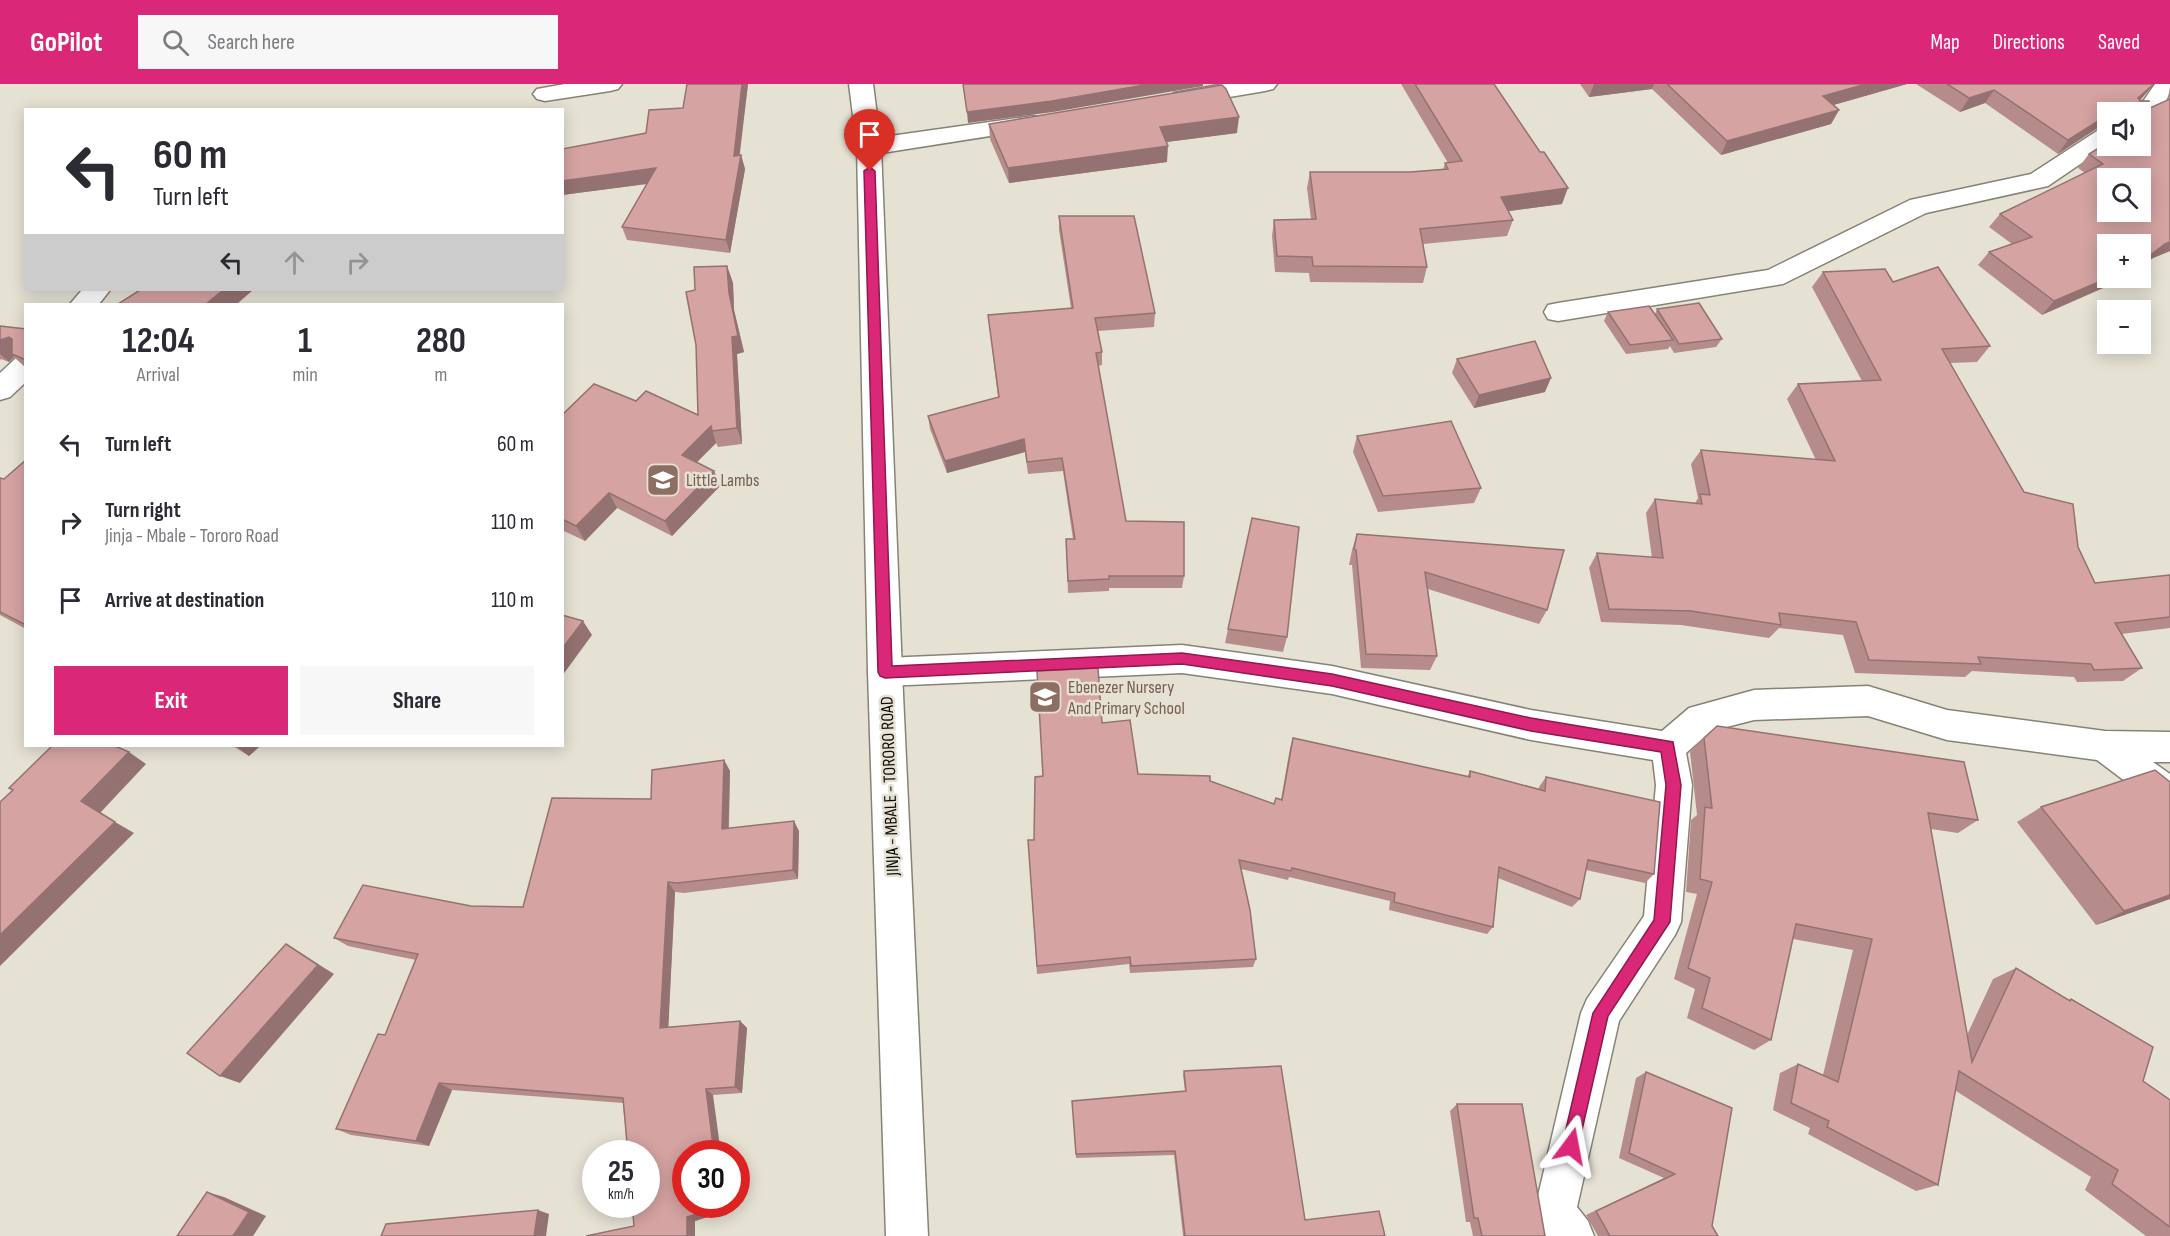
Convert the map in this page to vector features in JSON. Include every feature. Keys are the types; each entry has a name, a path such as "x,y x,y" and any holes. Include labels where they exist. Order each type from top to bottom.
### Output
{"street":[{"path":"545,94 610,84"},
{"name":"JINJA - MBALE - TORORO ROAD","path":"861,84 869,147 885,672 907,1236"},
{"path":"1159,102 1265,84"},
{"path":"2151,106 2167,84"},
{"path":"869,147 1053,121"},
{"path":"1558,312 1774,278 1918,206 2039,180 2097,141"},
{"path":"84,303 96,291"},
{"path":"0,390 24,367"},
{"path":"885,672 1182,659 1332,680 1531,725 1668,747"},
{"path":"1668,747 1701,718 1754,705 1868,701 1947,724 2105,746 2170,747"},
{"path":"2105,746 2170,795"},
{"path":"1573,1236 1555,1212 1601,1013 1662,922 1674,785 1668,747"}],"building":[{"path":"687,84 742,84 734,156 741,155 726,240 622,227 656,168 564,181 564,149 646,133 649,110 683,108"},
{"path":"963,84 1150,84 1052,101 967,112"},
{"path":"1415,84 1494,84 1540,152 1544,152 1568,188 1501,197 1513,220 1420,229 1427,267 1313,266 1312,257 1277,256 1274,220 1316,219 1310,172 1410,172 1448,169 1445,163 1462,161"},
{"path":"1667,84 1866,84 1823,96 1839,110 1727,141"},
{"path":"1947,84 2154,84 2138,98 2140,101 2149,102 2097,102 2097,122 2068,140 1994,90 1969,98"},
{"path":"1222,85 1239,117 1160,127 1168,146 1008,168 989,124"},
{"path":"2170,99 2170,242 2151,255 2151,234 2097,234 2097,283 2054,301 1989,252 2032,237 2000,214 2103,164 2089,154 2097,149 2097,156 2151,156 2151,108"},
{"path":"1059,216 1134,216 1155,313 1095,318 1102,352 1096,353 1126,521 1184,522 1184,576 1109,576 1109,579 1068,581 1066,539 1075,539 1062,458 1027,462 1024,439 945,461 928,416 999,397 988,315 1073,308"},
{"path":"727,266 729,293 738,336 732,337 737,428 712,431 711,426 682,455 714,471 665,521 609,493 576,526 564,520 564,413 594,384 636,401 646,391 698,415 696,345 686,292 695,290 694,267"},
{"path":"1938,267 1990,346 1942,349 2024,492 2073,504 2078,547 2095,583 2170,575 2170,617 2115,623 2142,668 2094,670 2091,664 1978,657 1981,664 1869,660 1856,622 1779,613 1781,625 1691,611 1609,609 1597,553 1663,558 1655,499 1702,504 1700,494 1710,495 1701,450 1835,461 1798,384 1881,380 1823,272 1885,269 1893,282"},
{"path":"138,291 222,291 207,303 120,303"},
{"path":"1699,303 1722,339 1679,344 1657,309"},
{"path":"1649,306 1673,340 1630,345 1608,312"},
{"path":"0,326 24,329 24,359 12,354 12,339 9,337 0,340"},
{"path":"1535,341 1551,378 1479,395 1457,359"},
{"path":"1451,421 1481,488 1383,496 1357,436"},
{"path":"24,462 24,624 0,612 0,478 4,479"},
{"path":"1252,518 1299,527 1287,637 1228,629"},
{"path":"1357,534 1564,550 1547,610 1425,572 1437,656 1366,654 1356,550 1354,549"},
{"path":"564,616 583,621 564,646"},
{"path":"1098,668 1102,723 1130,720 1138,774 1210,776 1210,781 1274,804 1276,798 1282,800 1293,738 1470,777 1470,771 1545,791 1546,777 1660,802 1654,874 1588,860 1580,899 1499,867 1493,927 1394,902 1395,893 1292,868 1291,871 1239,860 1250,910 1256,959 1131,966 1130,957 1037,966 1028,840 1034,840 1035,777 1043,776 1037,671"},
{"path":"1717,726 1964,762 1978,820 1928,813 1972,1062 2016,968 2153,1047 2143,1081 2170,1100 2170,1227 2112,1184 2118,1170 1959,1071 1938,1185 1827,1127 1829,1121 1791,1103 1798,1064 1838,1082 1872,939 1796,924 1771,1040 1702,1008 1710,978 1688,968 1712,882 1700,879 1705,807 1712,808 1704,738"},
{"path":"51,747 117,747 129,752 81,801 115,822 0,935 0,802 13,790 9,788"},
{"path":"724,760 722,829 794,821 793,870 677,883 668,882 660,1028 740,1021 735,1087 706,1089 712,1140 672,1140 672,1218 687,1218 687,1236 586,1236 634,1226 633,1218 660,1218 660,1140 627,1140 623,1098 439,1083 416,1141 336,1129 378,1034 385,1035 418,954 334,938 363,885 471,906 523,907 552,798 651,799 652,770"},
{"path":"2155,770 2170,782 2170,895 2124,911 2041,807"},
{"path":"286,944 318,965 220,1076 187,1053"},
{"path":"1281,1066 1305,1220 1379,1211 1385,1236 1185,1236 1175,1151 1076,1154 1072,1101 1186,1091 1184,1071"},
{"path":"1646,1072 1732,1108 1712,1226 1718,1236 1610,1236 1596,1211 1675,1174 1629,1153"},
{"path":"1457,1104 1522,1104 1545,1236 1482,1236 1478,1218 1474,1218"},
{"path":"207,1192 249,1212 233,1236 177,1236"},
{"path":"538,1210 534,1236 381,1236 386,1224"}],"place":[{"name":"Little Lambs","path":"663,480"},
{"name":"Ebenezer Nursery And Primary School","path":"1045,697"}],"route":[{"path":"870,171 885,672 1182,659 1332,680 1531,725 1668,747 1674,785 1662,922 1601,1013 1571,1146"}]}
